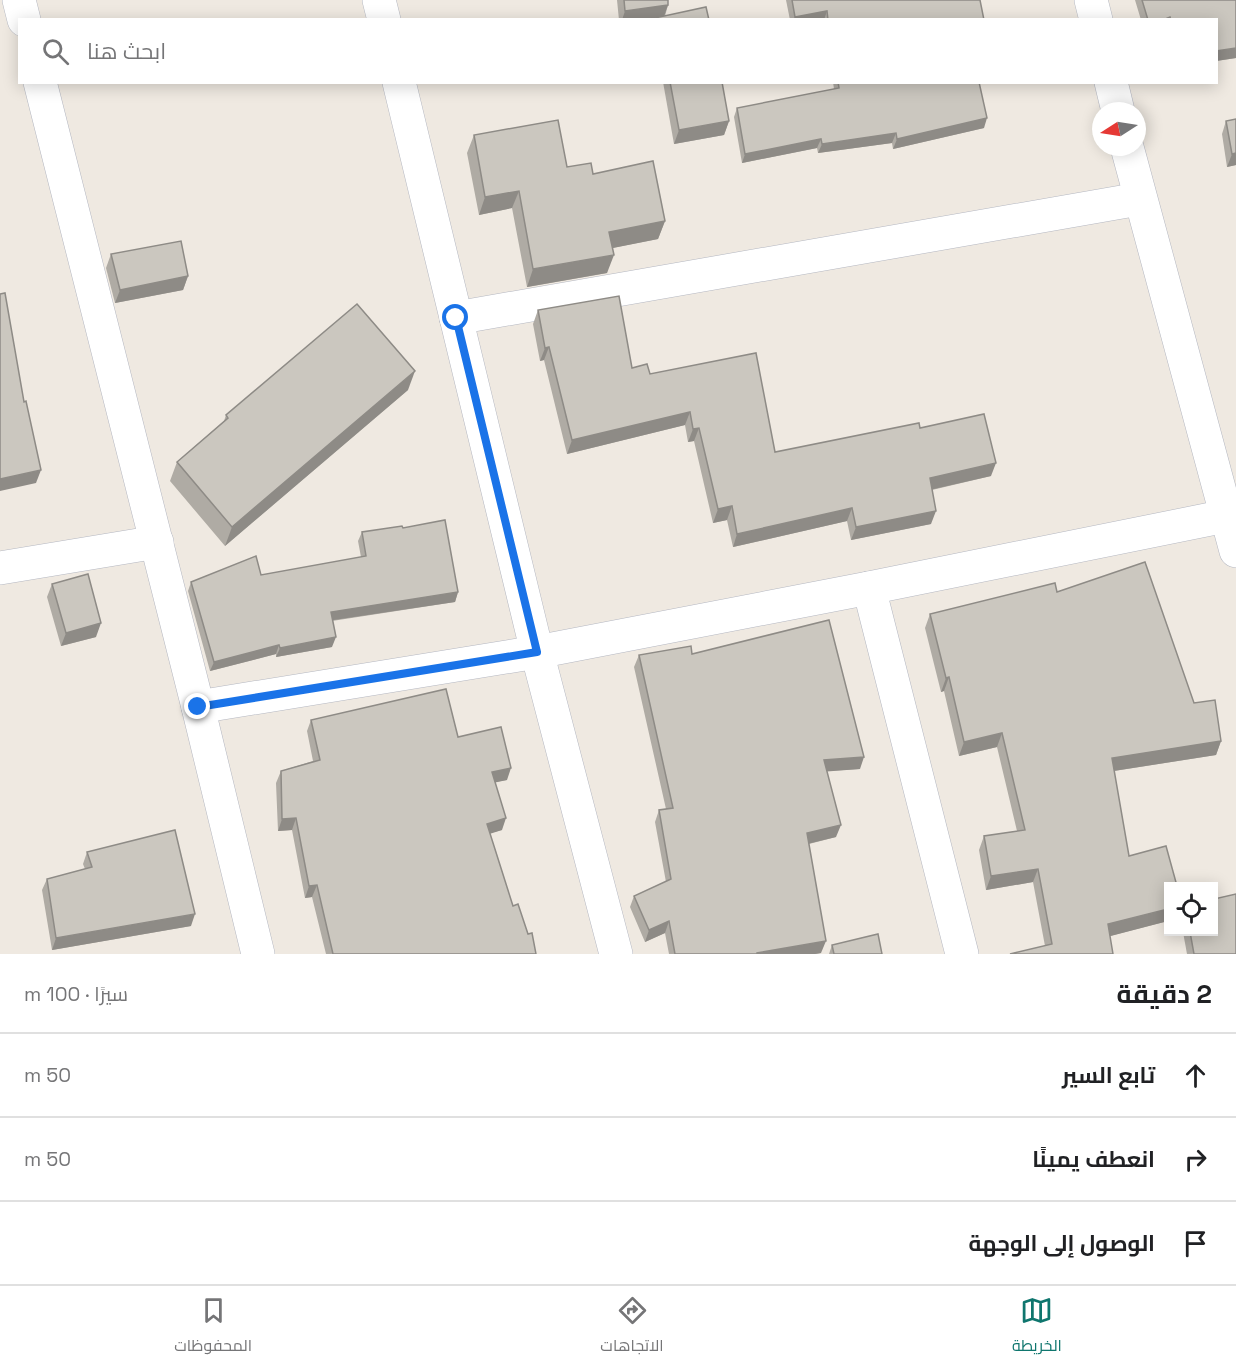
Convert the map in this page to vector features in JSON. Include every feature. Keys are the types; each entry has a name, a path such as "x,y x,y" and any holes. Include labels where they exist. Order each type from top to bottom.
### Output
{"street":[{"path":"19,0 24,18"},
{"path":"379,0 384,18"},
{"path":"1091,0 1096,18"},
{"path":"41,84 157,542 258,954"},
{"path":"399,84 537,652 616,954"},
{"path":"1111,84 1116,102"},
{"path":"1129,156 1139,199 1232,515 1236,551"},
{"path":"456,318 1139,199"},
{"path":"198,707 537,652 1232,515"},
{"path":"0,568 157,542"},
{"path":"869,588 962,954"}],"building":[{"path":"624,0 668,0 668,5 625,11"},
{"path":"792,0 980,0 984,18 828,18 827,11 795,17"},
{"path":"1142,0 1236,0 1236,48 1218,51 1218,18 1147,18"},
{"path":"706,7 709,18 655,18"},
{"path":"670,84 722,84 729,121 679,130"},
{"path":"838,84 979,84 987,118 897,139 896,133 822,144 821,139 745,154 737,108 839,88"},
{"path":"1236,119 1236,153 1232,154 1226,121"},
{"path":"558,120 567,167 591,163 593,174 653,161 665,221 609,232 614,255 533,269 519,191 485,197 474,135"},
{"path":"181,241 188,276 120,290 111,254"},
{"path":"5,293 24,402 26,401 41,470 0,479 0,294"},
{"path":"619,296 632,368 647,364 650,374 756,353 775,452 919,423 920,428 984,414 996,463 930,478 936,511 856,527 852,508 737,534 732,506 718,509 699,428 693,429 690,412 572,440 549,347 545,348 538,310"},
{"path":"357,304 415,371 232,527 177,462 228,418 226,415"},
{"path":"445,520 458,592 331,612 336,637 280,648 279,645 214,662 191,582 256,556 261,575 366,556 362,532 402,526 403,528"},
{"path":"1145,562 1194,703 1215,700 1221,741 1112,758 1129,856 1166,846 1176,882 1164,882 1164,910 1108,924 1113,954 1010,954 1052,944 1038,869 991,876 984,836 1025,830 1002,733 964,742 949,677 946,678 930,614 1055,583 1057,592"},
{"path":"88,574 101,623 66,633 52,584"},
{"path":"829,620 864,757 824,760 841,825 807,833 826,941 757,954 675,954 669,921 649,930 634,896 671,879 659,810 673,808 639,655 691,646 692,654"},
{"path":"446,689 458,737 501,727 511,768 492,772 506,818 487,824 513,906 518,904 528,934 532,933 536,954 333,954 317,885 309,886 296,818 282,819 281,771 320,760 311,720"},
{"path":"175,830 195,914 56,938 47,879 92,867 87,852"},
{"path":"1236,894 1236,954 1194,954 1191,936 1218,936 1218,898"},
{"path":"878,934 882,954 834,954 832,945"}],"route":[{"path":"198,707 537,652 456,318"}]}
